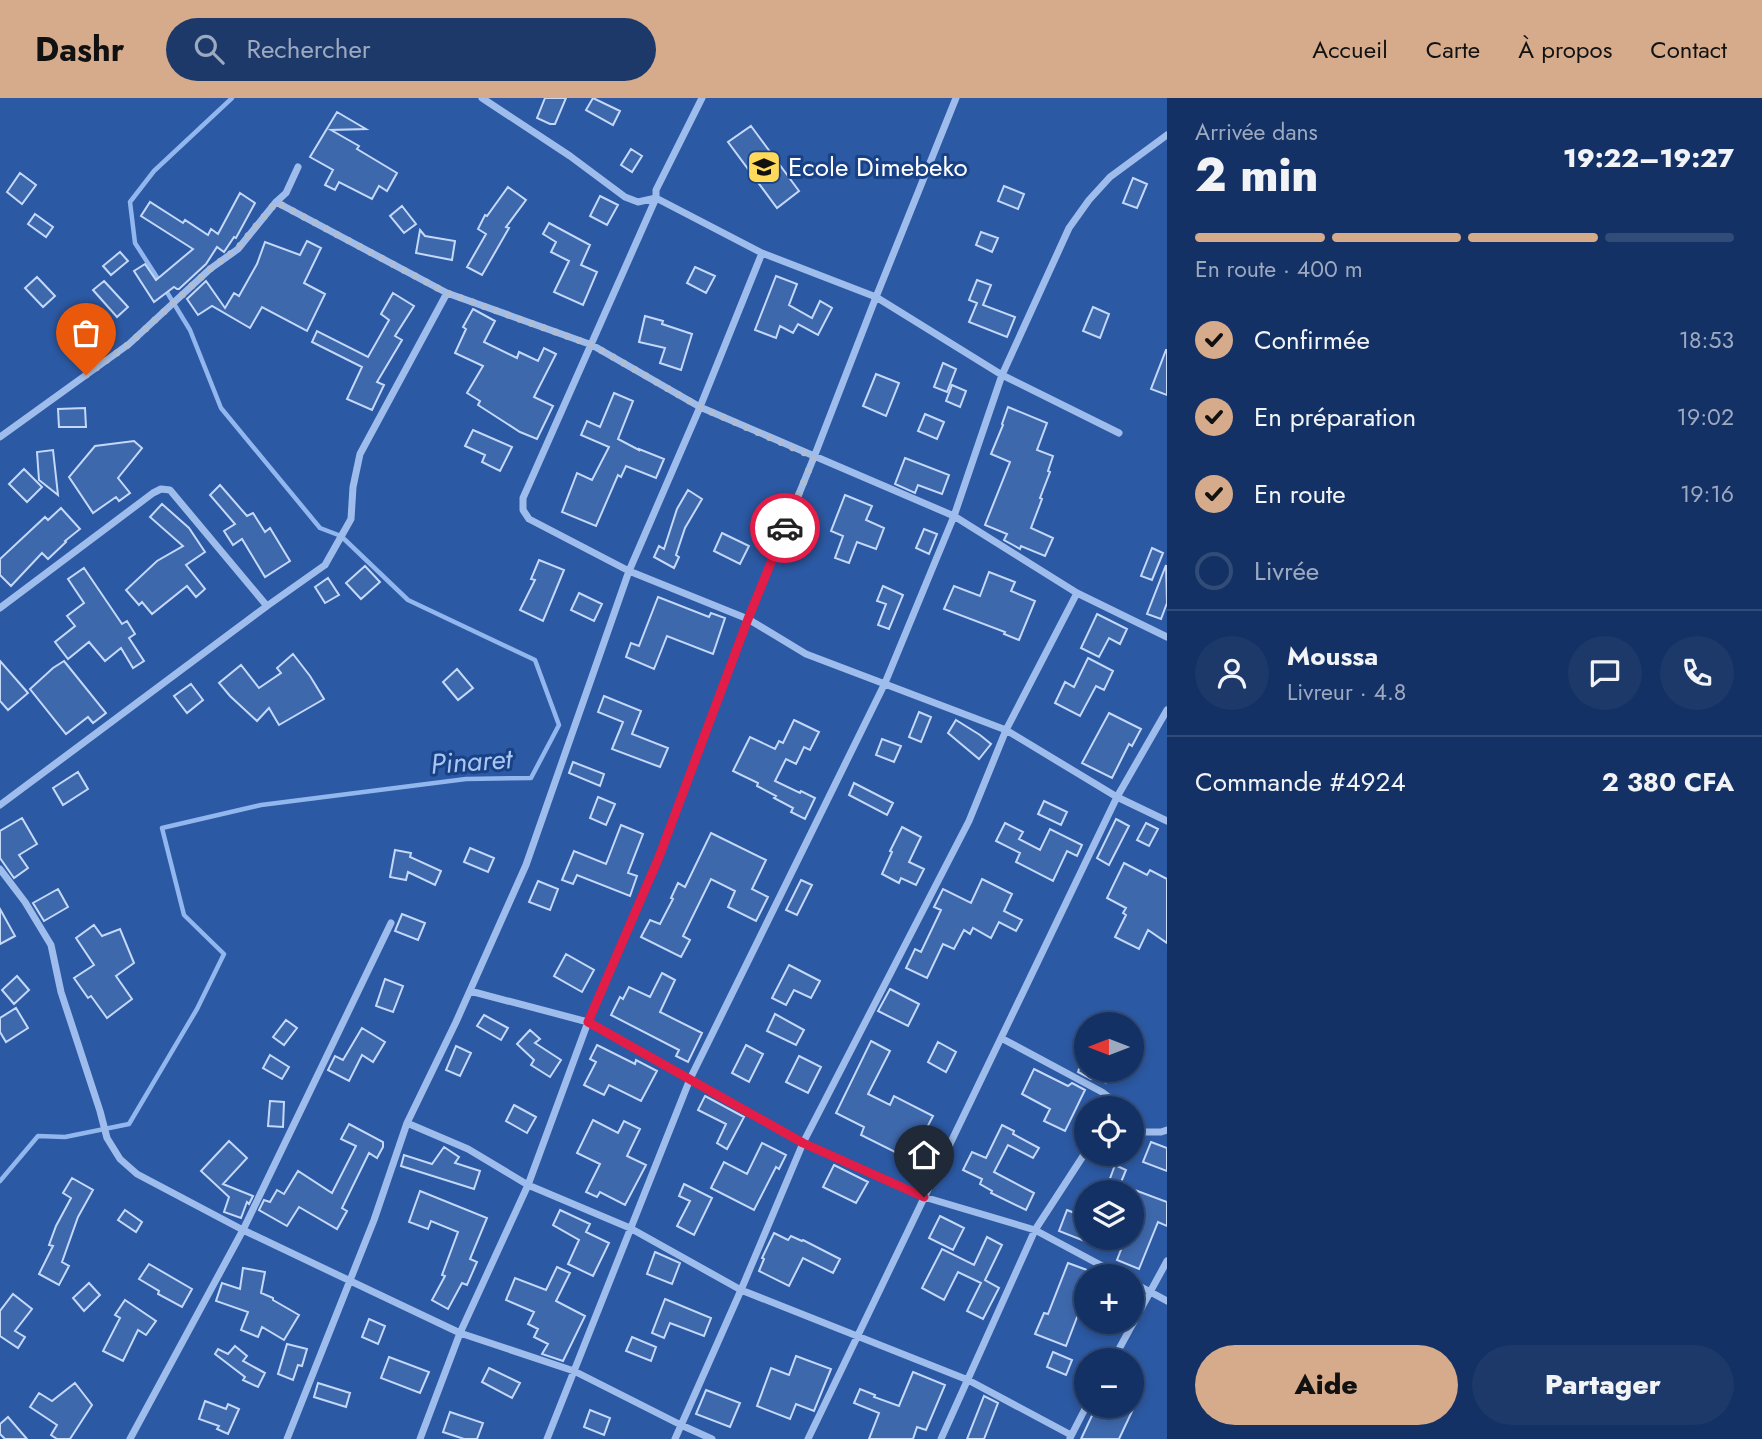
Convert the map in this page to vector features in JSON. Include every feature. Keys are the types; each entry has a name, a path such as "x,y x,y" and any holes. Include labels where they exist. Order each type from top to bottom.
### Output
{"street":[{"path":"482,98 570,156 625,197 638,202 656,198 762,253 876,296 1002,376 1119,433"},
{"path":"702,98 656,190 656,198 523,498 523,510 529,519 629,571 748,619 806,654 1006,730 1117,797 1167,821"},
{"path":"420,1439 460,1333 528,1185 588,1022 659,857 748,619 956,98"},
{"path":"547,1439 690,1079 885,683 954,516 1002,376 1069,229 1089,200 1110,177 1167,135"},
{"path":"0,438 129,344 210,269 238,248 286,193 298,167"},
{"path":"276,202 447,293 592,345 700,407 954,516 1077,593 1167,637"},
{"path":"287,1439 374,1220 407,1123 526,865 629,571 700,407 762,253"},
{"path":"0,805 325,565 351,519 360,454 447,293"},
{"path":"0,608 161,489 170,490 267,606"},
{"path":"675,1439 803,1143 969,821 1006,730 1077,593"},
{"path":"808,1439 1117,797 1167,710"},
{"path":"0,869 26,902 51,945 61,992 107,1138 120,1159 137,1174 243,1230 460,1333 574,1371 712,1439"},
{"path":"130,1439 243,1230 391,923"},
{"path":"470,991 588,1022 803,1143 924,1197 1035,1230 1099,1264"},
{"path":"1001,1038 1105,1096"},
{"path":"407,1123 468,1149 528,1185 630,1228 741,1290 968,1380 1070,1437 1080,1418"},
{"path":"1144,1132 1167,1130"},
{"path":"941,1439 1035,1230 1077,1166"},
{"path":"1119,1348 1167,1261"},
{"path":"1144,1288 1167,1301"}],"shaded area":[{"path":"0,98 1167,98 1167,1439 0,1439"}],"building":[{"path":"545,98 566,98 555,124 537,118"},
{"path":"593,98 620,111 613,125 586,110"},
{"path":"337,112 366,129 331,130 397,173 387,191 379,186 372,199 339,182 335,190 325,185 333,170 310,157"},
{"name":"Ecole Dimebeko","path":"751,126 799,191 777,208 728,142"},
{"path":"631,149 642,156 632,172 621,165"},
{"path":"20,173 36,185 22,204 7,192"},
{"path":"1133,178 1147,184 1137,208 1123,203"},
{"path":"1004,186 1024,194 1018,209 998,201"},
{"path":"508,187 526,200 506,227 509,228 482,275 467,267 486,234 478,229 485,215 487,216"},
{"path":"240,193 255,203 236,238 234,237 224,252 217,247 206,264 179,289 174,287 154,302 134,271 145,264 156,280 193,249 141,216 150,202 208,235 211,229 218,234"},
{"path":"600,196 618,205 607,225 590,216"},
{"path":"402,206 416,224 404,233 390,216"},
{"path":"35,214 53,227 46,237 28,224"},
{"path":"549,223 590,245 581,265 597,272 583,305 554,292 569,261 551,252 556,242 543,234"},
{"path":"420,230 425,236 455,241 452,260 416,253"},
{"path":"981,232 998,238 992,252 976,245"},
{"path":"307,241 321,248 304,283 325,294 307,331 262,307 250,328 212,306 198,315 187,299 206,281 225,308 234,293 239,296 257,264 265,242 300,255"},
{"path":"120,252 128,261 111,275 103,266"},
{"path":"695,267 715,276 706,293 687,283"},
{"path":"776,276 797,284 789,305 812,318 820,301 832,308 818,335 798,324 793,333 780,326 776,338 755,330"},
{"path":"37,277 55,296 43,307 25,288"},
{"path":"977,280 991,285 983,305 1015,317 1007,337 969,322 977,303 969,300"},
{"path":"104,281 128,307 117,317 93,290"},
{"path":"393,293 414,306 395,336 402,340 377,382 384,385 372,410 347,399 362,367 312,342 317,331 368,357 389,320 381,314"},
{"path":"1093,307 1109,314 1100,338 1083,331"},
{"path":"473,309 495,321 484,342 517,358 519,352 538,361 544,348 556,354 534,397 553,406 537,439 520,432 478,405 480,401 467,393 483,366 455,353 466,329 463,327"},
{"path":"645,316 692,334 681,370 660,363 665,348 639,342"},
{"path":"1167,350 1167,395 1151,389"},
{"path":"943,363 956,369 947,392 934,387"},
{"path":"876,374 899,383 886,416 863,406"},
{"path":"952,385 966,391 960,407 946,401"},
{"path":"614,393 633,401 618,439 664,459 656,478 626,466 621,477 618,475 596,526 562,512 577,473 592,480 609,447 581,435 587,421 600,427"},
{"path":"1008,407 1047,423 1037,450 1053,456 1031,528 1053,538 1045,556 1021,546 1020,549 1004,540 1007,534 985,525 1010,462 991,454"},
{"path":"85,408 86,427 59,427 58,409"},
{"path":"925,414 944,422 937,439 918,431"},
{"path":"473,430 512,447 500,471 482,462 485,455 465,446"},
{"path":"134,441 142,448 118,478 130,493 119,501 116,497 93,513 69,477 95,446"},
{"path":"53,450 58,495 39,480 37,452"},
{"path":"905,458 949,475 942,494 918,485 915,493 895,484"},
{"path":"24,469 42,487 27,502 9,484"},
{"path":"220,485 247,516 253,513 265,532 270,528 290,561 265,577 242,539 233,545 224,531 235,524 210,495"},
{"path":"688,490 702,499 685,528 674,568 654,557 659,546 664,549 677,509"},
{"path":"845,495 872,506 866,520 884,528 876,549 857,542 849,563 835,558 843,536 831,531"},
{"path":"162,504 189,528 205,552 186,565 205,589 196,597 187,586 152,614 142,602 139,605 126,590 157,561 183,546 150,517"},
{"path":"61,508 80,529 48,559 42,553 11,586 0,575 0,559 45,517 48,520"},
{"path":"924,529 937,534 929,554 916,548"},
{"path":"722,533 749,546 740,564 714,551"},
{"path":"1152,548 1163,553 1152,580 1141,576"},
{"path":"539,560 564,570 543,621 520,610 535,580 531,579"},
{"path":"1166,565 1167,603 1161,619 1147,614"},
{"path":"365,566 380,582 361,599 346,583"},
{"path":"84,568 122,624 127,621 135,634 129,638 144,661 133,668 121,648 105,661 89,642 68,659 55,642 75,626 67,616 84,603 68,579"},
{"path":"989,572 1015,582 1011,591 1035,601 1019,640 944,609 954,586 980,596"},
{"path":"328,578 339,595 325,603 315,587"},
{"path":"883,586 903,595 889,629 878,625 886,604 877,601"},
{"path":"579,593 602,604 594,621 571,610"},
{"path":"658,597 709,617 711,613 725,618 713,654 667,636 654,669 626,657 631,643 639,646"},
{"path":"1097,614 1127,629 1120,644 1109,638 1099,657 1081,648"},
{"path":"293,654 324,699 279,725 269,708 257,721 219,683 241,665 259,688 281,673 277,668"},
{"path":"1088,658 1113,671 1104,690 1096,686 1080,716 1055,703 1065,682 1074,687"},
{"path":"0,661 28,693 8,710 0,701"},
{"path":"64,661 106,713 93,723 88,717 66,734 30,689"},
{"path":"457,669 473,688 458,700 443,682"},
{"path":"191,684 203,700 187,713 174,696"},
{"path":"604,696 641,711 632,734 668,748 660,767 612,749 623,722 598,712"},
{"path":"919,712 931,717 921,742 909,737"},
{"path":"1109,713 1141,729 1132,746 1129,744 1112,778 1082,763"},
{"path":"794,720 819,732 810,750 804,747 796,764 786,759 775,781 815,798 805,819 791,812 793,808 774,798 776,796 757,786 758,783 733,771 750,737 775,749 779,741 783,743"},
{"path":"956,720 991,744 979,759 948,733"},
{"path":"882,739 901,746 894,762 876,755"},
{"path":"573,762 604,774 600,786 569,773"},
{"path":"78,772 88,789 63,805 53,788"},
{"path":"854,783 893,803 887,815 849,795"},
{"path":"598,797 615,804 606,825 590,818"},
{"path":"1044,801 1067,812 1061,825 1038,814"},
{"path":"22,818 37,844 19,855 28,868 14,878 0,858 0,831"},
{"path":"1116,819 1129,826 1109,865 1097,858"},
{"path":"1005,823 1023,832 1019,839 1040,850 1050,829 1082,845 1077,856 1067,851 1053,881 1016,862 1020,853 996,841"},
{"path":"1146,823 1158,829 1149,846 1137,840"},
{"path":"621,825 643,834 628,873 637,876 630,896 577,875 573,884 562,880 574,851 606,864"},
{"path":"902,827 921,837 909,862 924,869 916,885 901,878 899,883 882,874"},
{"path":"711,833 766,860 752,889 768,897 756,921 728,907 735,891 711,879 683,936 690,940 681,957 641,937 650,920 660,924 678,883 685,887"},
{"path":"470,848 494,858 488,872 464,862"},
{"path":"395,850 411,853 410,857 441,871 435,885 408,872 406,880 390,877"},
{"path":"1124,863 1147,875 1150,870 1167,879 1167,943 1148,930 1139,949 1115,937 1126,915 1123,913 1126,908 1107,898"},
{"path":"982,879 1012,894 1004,911 1022,920 1016,931 999,922 991,938 973,928 970,934 964,930 954,949 943,944 927,978 906,968 915,949 921,952 941,910 934,907 943,889 971,903"},
{"path":"801,880 812,885 797,915 786,910"},
{"path":"538,881 558,889 550,910 529,902"},
{"path":"58,889 68,907 44,921 33,903"},
{"path":"0,909 15,936 0,944"},
{"path":"402,914 425,923 418,940 395,931"},
{"path":"94,925 102,936 120,929 134,963 116,976 132,999 107,1018 74,978 94,965 76,938"},
{"path":"566,954 594,970 582,992 554,976"},
{"path":"789,965 820,981 811,998 794,990 786,1005 772,998"},
{"path":"662,973 675,980 660,1012 702,1033 688,1062 676,1056 679,1050 611,1015 620,997 623,999 629,987 650,997"},
{"path":"17,976 29,990 14,1004 2,990"},
{"path":"385,979 403,986 393,1012 376,1006"},
{"path":"890,989 919,1004 908,1026 878,1011"},
{"path":"16,1008 28,1028 6,1042 0,1032 0,1018"},
{"path":"775,1014 804,1030 796,1045 767,1031"},
{"path":"484,1015 508,1028 501,1040 477,1026"},
{"path":"286,1020 297,1028 284,1045 273,1037"},
{"path":"362,1028 385,1042 373,1062 362,1055 349,1081 328,1070 335,1056 343,1060"},
{"path":"530,1030 540,1039 535,1043 561,1060 550,1077 531,1065 534,1060 517,1044"},
{"path":"871,1041 890,1051 868,1094 890,1105 894,1096 933,1116 920,1141 928,1145 919,1164 861,1135 864,1127 836,1113"},
{"path":"938,1042 956,1052 946,1072 928,1062"},
{"path":"597,1045 635,1064 636,1060 657,1071 641,1101 609,1085 604,1095 584,1085 596,1062 590,1059"},
{"path":"746,1045 763,1054 749,1082 732,1073"},
{"path":"456,1046 471,1053 460,1076 446,1070"},
{"path":"270,1055 289,1067 282,1079 263,1068"},
{"path":"799,1056 821,1067 808,1093 786,1082"},
{"path":"1034,1069 1068,1086 1072,1083 1085,1090 1082,1096 1074,1096 1074,1113 1065,1131 1044,1121 1050,1109 1022,1094"},
{"path":"705,1096 744,1117 727,1149 717,1143 726,1124 698,1110"},
{"path":"270,1101 284,1102 283,1127 268,1126"},
{"path":"514,1105 536,1117 527,1133 506,1121"},
{"path":"593,1120 618,1133 624,1121 640,1129 627,1156 646,1165 625,1205 600,1192 597,1197 586,1192 600,1164 577,1153"},
{"path":"349,1124 383,1142 383,1147 377,1158 369,1153 342,1208 347,1211 337,1229 299,1207 287,1226 259,1210 264,1200 270,1202 277,1190 284,1194 298,1171 332,1193 356,1146 341,1139"},
{"path":"1002,1125 1039,1148 1033,1158 1008,1145 994,1172 1034,1193 1026,1210 991,1193 992,1191 980,1184 982,1179 963,1170 972,1152 986,1158"},
{"path":"229,1141 247,1158 223,1184 253,1196 249,1204 247,1202 241,1218 224,1212 229,1197 201,1171"},
{"path":"1151,1142 1167,1148 1167,1171 1144,1162"},
{"path":"762,1143 786,1155 779,1169 776,1167 754,1210 711,1188 724,1162 747,1174"},
{"path":"444,1147 459,1157 455,1163 480,1171 474,1189 401,1166 404,1155 432,1164"},
{"path":"834,1165 868,1182 856,1203 823,1187"},
{"path":"1115,1166 1126,1170 1122,1180 1109,1180"},
{"path":"72,1178 93,1190 78,1217 62,1262 69,1266 59,1285 39,1274 53,1246 49,1245 56,1226 71,1198 63,1193"},
{"path":"684,1184 712,1198 694,1235 677,1226 690,1201 679,1196"},
{"path":"420,1191 487,1218 470,1259 477,1262 467,1285 462,1283 448,1309 432,1300 445,1276 442,1275 458,1232 431,1221 428,1229 409,1222"},
{"path":"1144,1193 1167,1202 1167,1226 1158,1222 1141,1264 1127,1264 1117,1260 1121,1250 1144,1250"},
{"path":"125,1210 142,1222 136,1232 118,1220"},
{"path":"560,1210 590,1224 586,1232 609,1243 593,1276 568,1264 579,1240 553,1225"},
{"path":"1067,1210 1074,1213 1074,1237 1059,1231"},
{"path":"940,1216 964,1228 953,1250 929,1238"},
{"path":"774,1233 788,1240 791,1236 803,1240 840,1259 833,1273 803,1258 789,1286 759,1271"},
{"path":"987,1237 1002,1245 985,1280 999,1288 983,1319 967,1311 981,1283 958,1272 944,1300 922,1288 942,1249 974,1265"},
{"path":"655,1252 680,1263 672,1284 647,1274"},
{"path":"1068,1263 1074,1265 1074,1325 1066,1346 1035,1334 1044,1313 1048,1314"},
{"path":"149,1264 192,1289 182,1307 158,1294 159,1291 139,1279"},
{"path":"557,1267 570,1273 556,1301 585,1316 563,1361 542,1354 548,1344 534,1337 538,1329 528,1324 534,1312 506,1300 515,1278 546,1290"},
{"path":"243,1268 265,1272 261,1293 299,1315 284,1340 262,1327 258,1337 241,1330 248,1312 216,1301 222,1283 240,1289"},
{"path":"89,1283 100,1295 84,1311 73,1298"},
{"path":"13,1294 32,1309 15,1331 25,1337 18,1348 0,1336 0,1311"},
{"path":"665,1299 711,1318 704,1336 670,1323 664,1338 652,1333"},
{"path":"125,1300 156,1321 146,1335 138,1330 123,1361 103,1351 120,1318 115,1315"},
{"path":"369,1319 385,1326 378,1344 362,1337"},
{"path":"632,1337 656,1347 651,1361 626,1351"},
{"path":"287,1344 307,1349 302,1366 298,1365 293,1380 278,1374"},
{"path":"235,1346 247,1356 243,1361 265,1373 258,1387 243,1380 245,1377 215,1354 218,1349 228,1354"},
{"path":"1053,1352 1072,1360 1066,1375 1047,1367"},
{"path":"796,1356 831,1369 814,1411 796,1404 790,1419 757,1406 771,1368 789,1375"},
{"path":"389,1357 429,1372 420,1393 381,1378"},
{"path":"489,1368 520,1383 512,1398 482,1382"},
{"path":"913,1372 945,1385 926,1430 917,1427 913,1439 869,1439 879,1413 854,1403 860,1389 899,1406"},
{"path":"75,1383 92,1405 70,1439 57,1439 51,1435 57,1425 30,1407 39,1393 52,1401"},
{"path":"318,1383 350,1393 346,1407 314,1397"},
{"path":"706,1390 740,1403 730,1427 696,1414"},
{"path":"984,1396 998,1403 984,1439 967,1439"},
{"path":"205,1401 226,1409 228,1404 239,1409 228,1434 217,1429 219,1426 199,1419"},
{"path":"590,1410 610,1418 604,1435 584,1427"},
{"path":"450,1412 483,1423 477,1439 464,1439 443,1432"},
{"path":"8,1417 27,1439 5,1439 0,1434 0,1424"},
{"path":"1091,1418 1129,1418 1119,1439 1081,1439"}],"waterway":[{"name":"Pinaret","path":"160,282 135,243 130,202 154,171 232,98"},
{"name":"Pinaret","path":"0,1181 38,1136 65,1137 129,1124 197,1009 224,954 184,915 162,828 261,805 466,779 531,778 559,725 535,660 408,600 341,536 320,528 221,408 190,330 165,289"}],"way so far":[{"path":"86,375 129,344 210,269 238,248 276,202 447,293 592,345 700,407 814,457 785,528"}],"place":[{"name":"Ecole Dimebeko","path":"764,167"}],"route":[{"path":"785,528 659,857 588,1022 803,1143 924,1197"}]}
